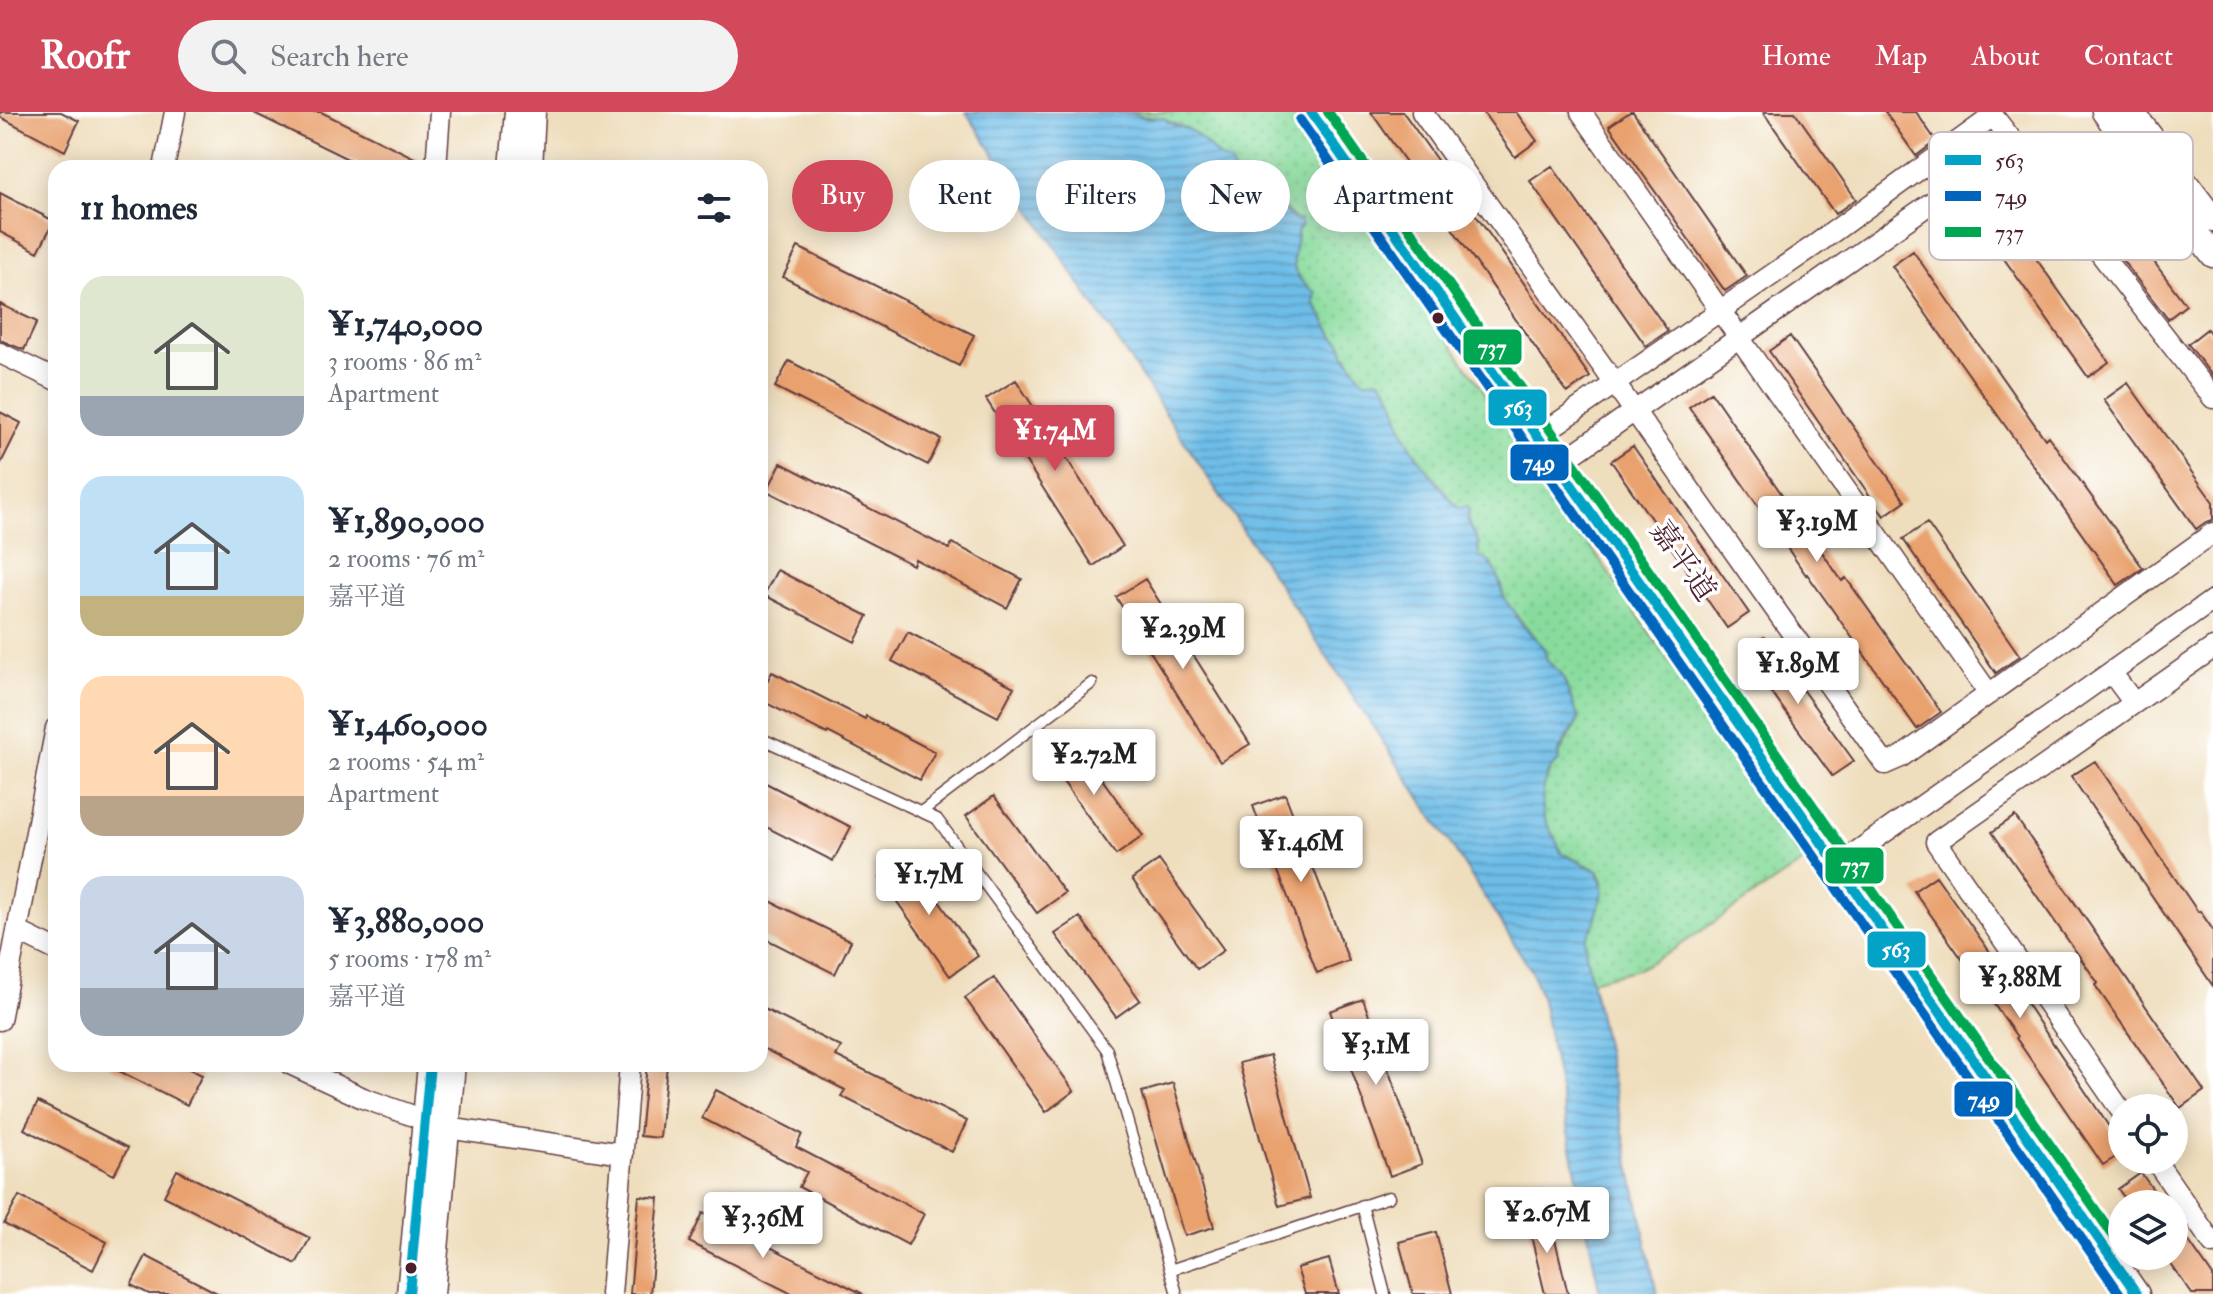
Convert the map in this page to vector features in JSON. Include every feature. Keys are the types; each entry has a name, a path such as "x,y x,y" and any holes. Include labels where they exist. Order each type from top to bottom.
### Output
{"street":[{"path":"166,160 175,112"},
{"path":"437,160 440,112"},
{"path":"513,160 517,112"},
{"path":"530,160 533,112"},
{"name":"嘉平道","path":"1311,112 1565,460 1844,861 2137,1294"},
{"name":"嘉平道","path":"1328,112 1545,432"},
{"path":"1422,112 1885,764 1901,757 2213,533"},
{"path":"1581,112 1989,694"},
{"path":"2104,112 2119,132"},
{"path":"2132,112 2147,132"},
{"path":"1967,132 1992,114 2006,132"},
{"path":"1545,432 1720,311 1929,160"},
{"path":"2193,193 2213,219"},
{"path":"1565,460 1929,204"},
{"path":"2193,229 2213,255"},
{"path":"2105,260 2213,398"},
{"path":"0,353 48,376"},
{"path":"1844,861 2213,600"},
{"path":"2110,1094 1936,842 2213,648"},
{"path":"2111,672 2134,703"},
{"path":"0,1020 48,770"},
{"name":"嘉平道","path":"1844,861 2108,1225"},
{"path":"17,931 48,946"},
{"path":"307,1072 363,1098 436,1125 623,1154"},
{"path":"431,1072 436,1125 432,1294"},
{"path":"409,1294 436,1125 451,1072"},
{"path":"611,1294 629,1072"},
{"path":"2165,1174 2213,1244"},
{"path":"2140,1270 2157,1294"}],"lane":[{"path":"921,812 1092,683"},
{"path":"768,742 937,819 1107,1050 1177,1294"},
{"path":"1170,1270 1389,1197"},
{"path":"1362,1205 1385,1294"}],"green space":[{"path":"1115,112 1292,112 1325,160 1306,160 1306,232 1374,232 1806,860 1670,952 1638,969 1591,981 1585,938 1593,927 1603,881 1598,870 1561,853 1547,824 1542,796 1551,769 1579,719 1561,673 1547,661 1544,648 1509,607 1490,564 1479,556 1479,544 1466,518 1408,442 1387,387 1380,379 1364,381 1314,302 1316,293 1299,277 1293,261 1299,221 1296,222 1290,215 1290,160 1224,160 1190,131 1158,118"}],"water":[{"path":"966,112 1131,113 1146,118 1164,118 1199,137 1225,160 1181,160 1181,232 1290,232 1290,216 1296,222 1300,220 1302,226 1298,229 1294,265 1300,278 1316,293 1314,303 1364,381 1380,379 1386,387 1409,444 1420,461 1460,509 1466,506 1469,509 1468,523 1478,542 1479,556 1493,567 1504,597 1516,617 1544,648 1547,661 1561,673 1579,719 1558,753 1559,761 1545,780 1544,817 1561,853 1598,871 1604,890 1593,927 1585,938 1586,955 1657,1294 1600,1294 1542,1000 1531,970 1045,232 1165,232 1165,160 1036,160 1036,218 1020,194 1020,160 998,160"}],"building":[{"path":"0,112 61,112 79,121 65,151 0,117"},
{"path":"252,112 321,112 419,160 350,160"},
{"path":"1371,112 1403,112 1437,160 1404,160"},
{"path":"1483,112 1516,112 1537,141 1515,157"},
{"path":"1633,112 1747,276 1725,291 1609,126"},
{"path":"1763,112 1795,112 1856,199 1835,214"},
{"path":"1885,112 1916,112 1930,132 1929,146 1916,156"},
{"path":"1552,166 1668,331 1646,346 1530,181"},
{"path":"0,193 48,218 48,233 38,252 0,232"},
{"path":"1482,224 1590,377 1567,393 1455,232 1482,232"},
{"path":"798,247 974,335 959,366 783,277"},
{"path":"1913,251 2045,439 2048,436 2143,568 2118,585 1892,266"},
{"path":"2005,260 2037,260 2109,362 2088,377"},
{"path":"2122,260 2153,260 2186,305 2168,319"},
{"path":"0,304 37,322 24,350 0,340"},
{"path":"2207,329 2213,337 2213,377 2188,344"},
{"path":"1790,336 1905,501 1884,516 1769,351"},
{"path":"789,361 941,439 928,465 775,387"},
{"path":"1016,380 1123,546 1093,566 986,399"},
{"path":"2128,383 2213,502 2213,520 2196,529 2104,400"},
{"path":"1711,392 1842,581 1846,578 1941,712 1917,729 1689,407"},
{"path":"0,412 21,423 0,465"},
{"path":"1633,446 1749,613 1727,628 1611,461"},
{"path":"781,463 949,549 952,543 1022,579 1007,608 915,559 913,565 768,489"},
{"path":"1927,523 2020,656 1996,673 1903,539"},
{"path":"777,570 868,616 855,642 768,597 768,587"},
{"path":"1145,579 1250,744 1220,762 1116,597"},
{"path":"908,632 1014,687 998,717 892,661"},
{"path":"1764,637 1854,761 1832,776 1742,652"},
{"path":"772,672 935,752 920,780 768,704 768,680"},
{"path":"1073,739 1143,836 1116,855 1046,758"},
{"path":"2095,761 2213,930 2213,986 2071,776"},
{"path":"768,784 851,827 833,861 768,828"},
{"path":"1285,794 1349,961 1317,973 1253,806"},
{"path":"994,796 1065,893 1037,913 966,816"},
{"path":"2015,816 2204,1091 2188,1102 2188,1094 2170,1094 2095,985 2098,983 1992,832"},
{"path":"908,858 978,956 950,976 880,878"},
{"path":"1159,860 1224,950 1197,969 1132,879"},
{"path":"1936,876 2108,1125 2108,1162 2103,1165 1914,891"},
{"path":"768,900 851,941 835,974 768,940"},
{"path":"1080,917 1140,1000 1116,1017 1055,934"},
{"path":"994,978 1074,1091 1046,1112 965,998"},
{"path":"1363,999 1422,1164 1390,1176 1330,1011"},
{"path":"768,1011 841,1047 836,1056 967,1121 952,1152 841,1096 845,1090 768,1051"},
{"path":"1270,1055 1310,1198 1279,1206 1239,1063"},
{"path":"121,1072 196,1072 202,1075 187,1105"},
{"path":"646,1072 666,1072 660,1138 640,1136"},
{"path":"1173,1083 1214,1227 1184,1236 1142,1092"},
{"path":"716,1090 802,1134 796,1147 924,1214 908,1245 799,1187 807,1172 702,1118"},
{"path":"38,1102 128,1148 114,1175 24,1129"},
{"path":"177,1170 310,1238 296,1264 164,1196"},
{"path":"2142,1174 2153,1190 2119,1190"},
{"path":"19,1196 107,1242 93,1270 4,1224"},
{"path":"639,1196 659,1198 650,1294 630,1294"},
{"path":"703,1213 863,1294 792,1294 689,1242"},
{"path":"1549,1214 1568,1294 1545,1294 1527,1219"},
{"path":"1436,1232 1452,1294 1413,1294 1399,1242"},
{"path":"2188,1240 2213,1276 2213,1294 2192,1294 2175,1270 2188,1270"},
{"path":"146,1256 219,1294 149,1294 131,1285"},
{"path":"1329,1259 1339,1294 1305,1294 1297,1268"}],"transit line":[{"name":"563","path":"1311,112 2137,1294"},
{"name":"737","path":"1328,112 2108,1228"},
{"name":"749","path":"1300,120 2120,1294"},
{"name":"563","path":"409,1294 429,1072"}]}
